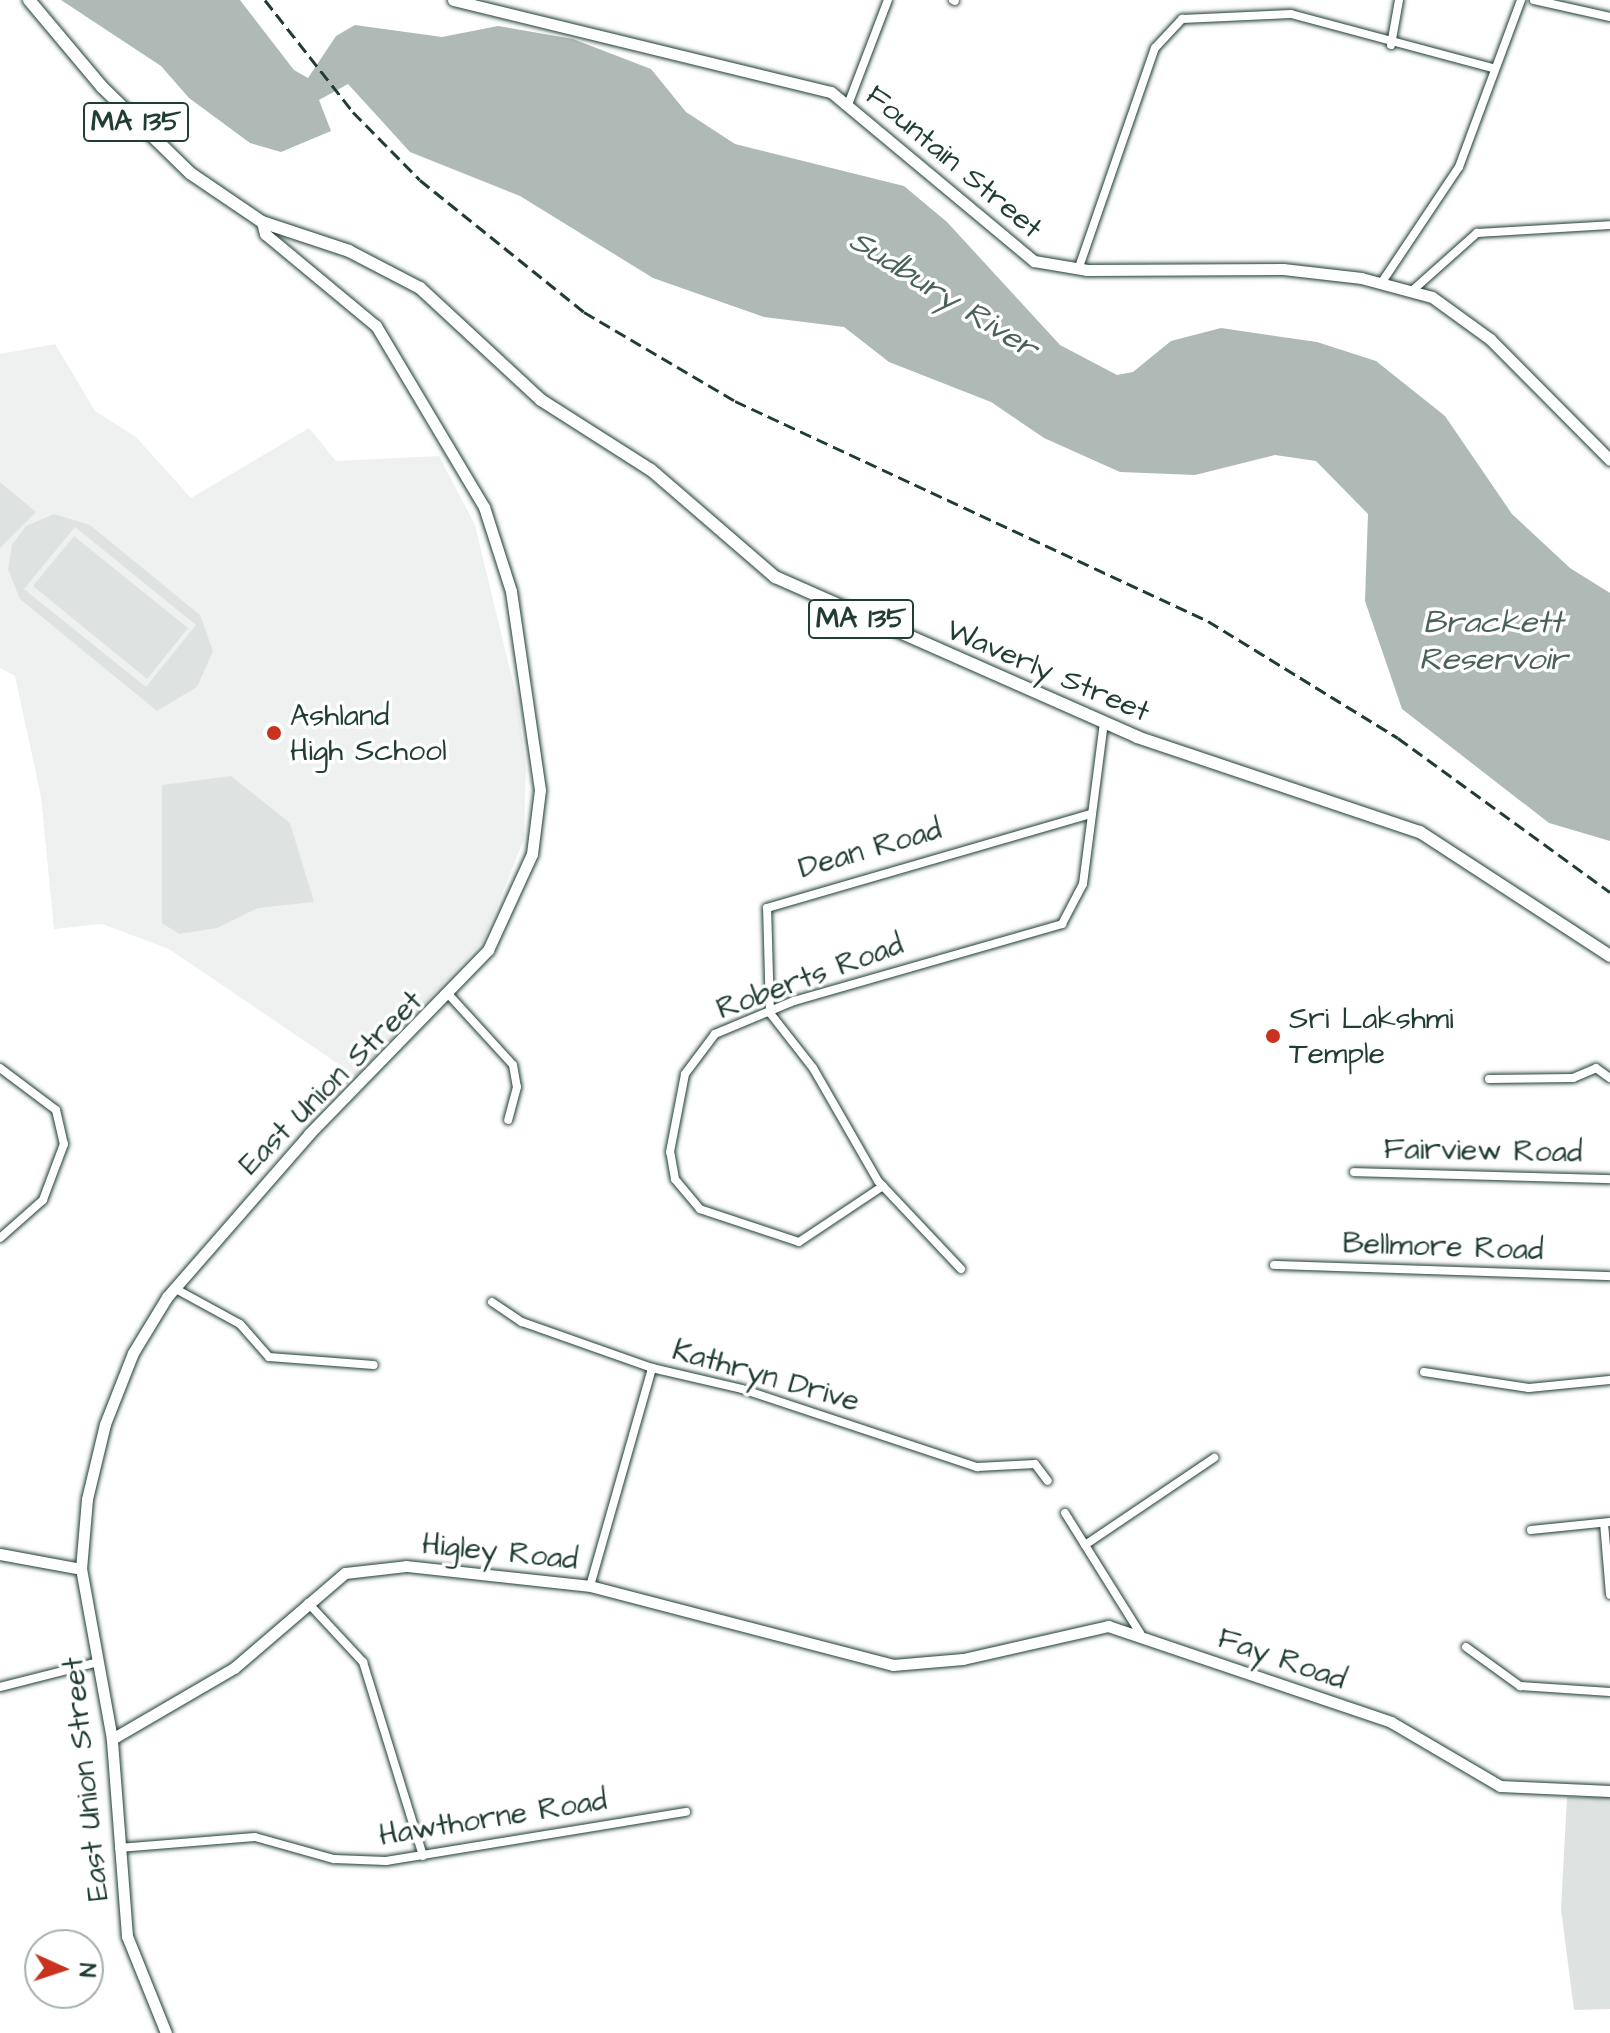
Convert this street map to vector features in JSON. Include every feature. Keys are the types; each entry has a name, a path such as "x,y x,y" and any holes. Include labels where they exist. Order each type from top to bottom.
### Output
{"main road":[{"name":"MA 135","path":"29,0 166,152 262,222"},
{"name":"Waverly Street","path":"262,222 349,251 420,288 541,400 651,470 775,577 1104,723 1432,837 1610,956"}],"street":[{"name":"Fountain Street","path":"453,0 661,45 849,102 1002,240 1034,261 1078,270 1256,267 1382,282 1413,290 1473,324 1610,460"},
{"path":"849,102 888,0"},
{"path":"1391,45 1399,0"},
{"path":"1382,282 1459,167 1493,68 1521,0"},
{"path":"1534,0 1610,17"},
{"path":"1078,270 1155,48 1173,24 1204,14 1274,12 1391,45 1493,68"},
{"name":"East Union Street","path":"166,2033 127,1936 112,1739 81,1569 87,1499 113,1400 149,1320 174,1288 309,1134 450,996 511,911 536,835 538,749 511,591 484,507 384,338 353,302 265,234 262,222"},
{"path":"1413,290 1477,233 1610,225"},
{"name":"Roberts Road","path":"883,1186 799,1242 727,1221 686,1197 670,1152 685,1074 715,1034 860,979 1062,924 1078,903 1104,723"},
{"name":"Dean Road","path":"770,1013 765,919 773,903 1091,814"},
{"path":"450,996 513,1065 517,1087 508,1120"},
{"path":"770,1013 813,1068 883,1186 961,1269"},
{"path":"0,1068 56,1110 64,1144 43,1200 0,1238"},
{"path":"1489,1079 1573,1078 1596,1068 1610,1078"},
{"name":"Fairview Road","path":"1354,1172 1610,1179"},
{"name":"Bellmore Road","path":"1274,1265 1610,1276"},
{"path":"174,1288 240,1324 269,1357 374,1365"},
{"name":"Kathryn Drive","path":"492,1302 522,1322 652,1368 742,1389 977,1467 1035,1464 1048,1481"},
{"path":"590,1586 652,1368"},
{"path":"1424,1372 1529,1388 1610,1380"},
{"path":"1085,1545 1214,1458"},
{"path":"1065,1513 1140,1633"},
{"path":"1531,1530 1607,1522 1610,1595"},
{"path":"0,1554 81,1569"},
{"name":"Higley Road","path":"112,1739 234,1668 345,1573 379,1565 590,1586 853,1659 928,1663"},
{"path":"308,1603 363,1662 423,1856"},
{"name":"Fay Road","path":"928,1663 1084,1627 1140,1633 1391,1722 1500,1786 1610,1791"},
{"path":"1466,1647 1520,1686 1610,1692"},
{"path":"0,1687 99,1662"},
{"name":"Hawthorne Road","path":"119,1848 255,1837 358,1862 423,1856 686,1812"}],"shaded area":[{"name":"Ashland High School","path":"55,344 95,411 136,437 191,498 309,428 336,461 439,456 475,525 517,699 526,767 524,839 483,941 356,1076 169,949 102,924 54,929 41,797 15,676 0,668 0,354"},
{"path":"0,482 36,512 0,548"},
{"path":"54,514 90,525 200,615 213,651 197,687 157,711 20,599 8,569 12,545 26,526","holes":["75,527 196,625 146,687 24,589"]},
{"path":"74,536 188,628 147,679 33,586"},
{"path":"231,776 290,823 314,902 258,908 217,928 179,934 162,923 162,785"},
{"path":"1567,1797 1610,1797 1610,2009 1574,2010 1561,1909"}],"water":[{"name":"Brackett Reservoir","path":"61,0 240,0 294,70 308,78 336,36 355,25 442,37 498,26 573,39 651,69 686,112 735,144 904,186 947,222 1060,345 1117,375 1133,372 1171,341 1221,328 1317,342 1376,361 1445,416 1512,514 1570,568 1610,593 1610,841 1549,823 1402,709 1365,601 1368,514 1316,461 1275,455 1195,475 1120,472 1044,438 991,402 889,362 844,327 764,317 653,278 520,196 410,152 348,84 319,100 331,131 281,152 250,143 189,98 161,66"}],"railway":[{"path":"265,0 353,112 420,180 584,312 735,401 1208,621 1398,738 1610,892"}],"place":[{"name":"Ashland High School","path":"274,733"},
{"name":"Sri Lakshmi Temple","path":"1273,1036"}],"water label":[{"name":"Sudbury River","path":"943,295"}]}
